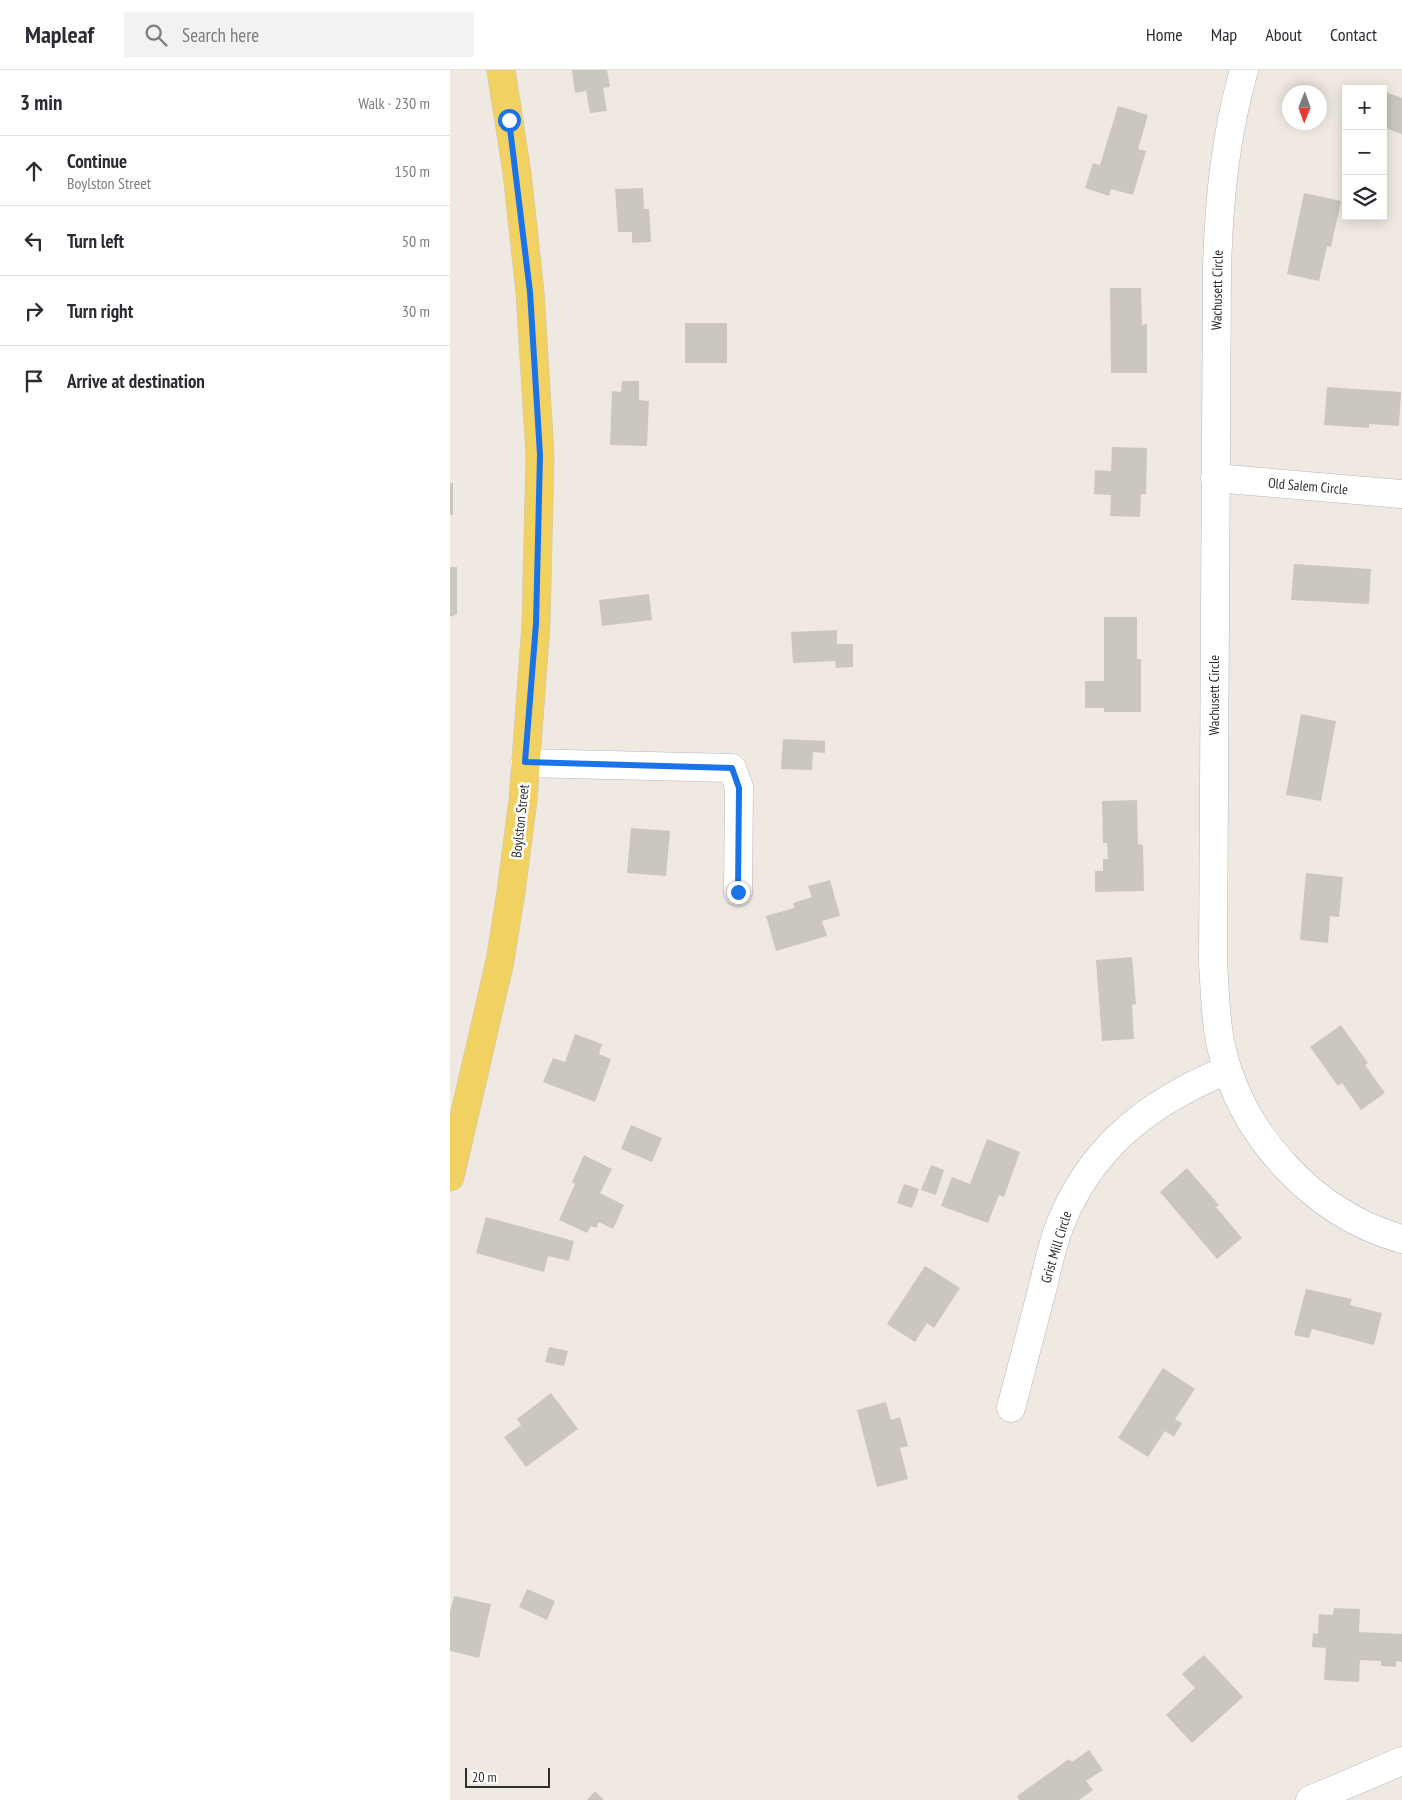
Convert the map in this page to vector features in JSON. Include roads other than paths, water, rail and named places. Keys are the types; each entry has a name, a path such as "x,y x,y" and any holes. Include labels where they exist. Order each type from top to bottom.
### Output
{"main road":[{"name":"Boylston Street","path":"450,1177 501,952 514,875 536,630 540,455 527,265 517,173 501,70"}],"street":[{"name":"Wachusett Circle","path":"1244,70 1227,137 1220,193 1214,478 1213,963 1220,1044 1227,1070 1250,1120 1271,1150 1302,1183 1347,1215 1402,1239"},
{"name":"Old Salem Circle","path":"1214,478 1402,494"},
{"path":"525,762 732,768 739,788 738,892"},
{"name":"Grist Mill Circle","path":"1011,1408 1059,1226 1081,1182 1110,1144 1147,1112 1188,1087 1227,1070"},
{"path":"1310,1800 1402,1761"}]}
